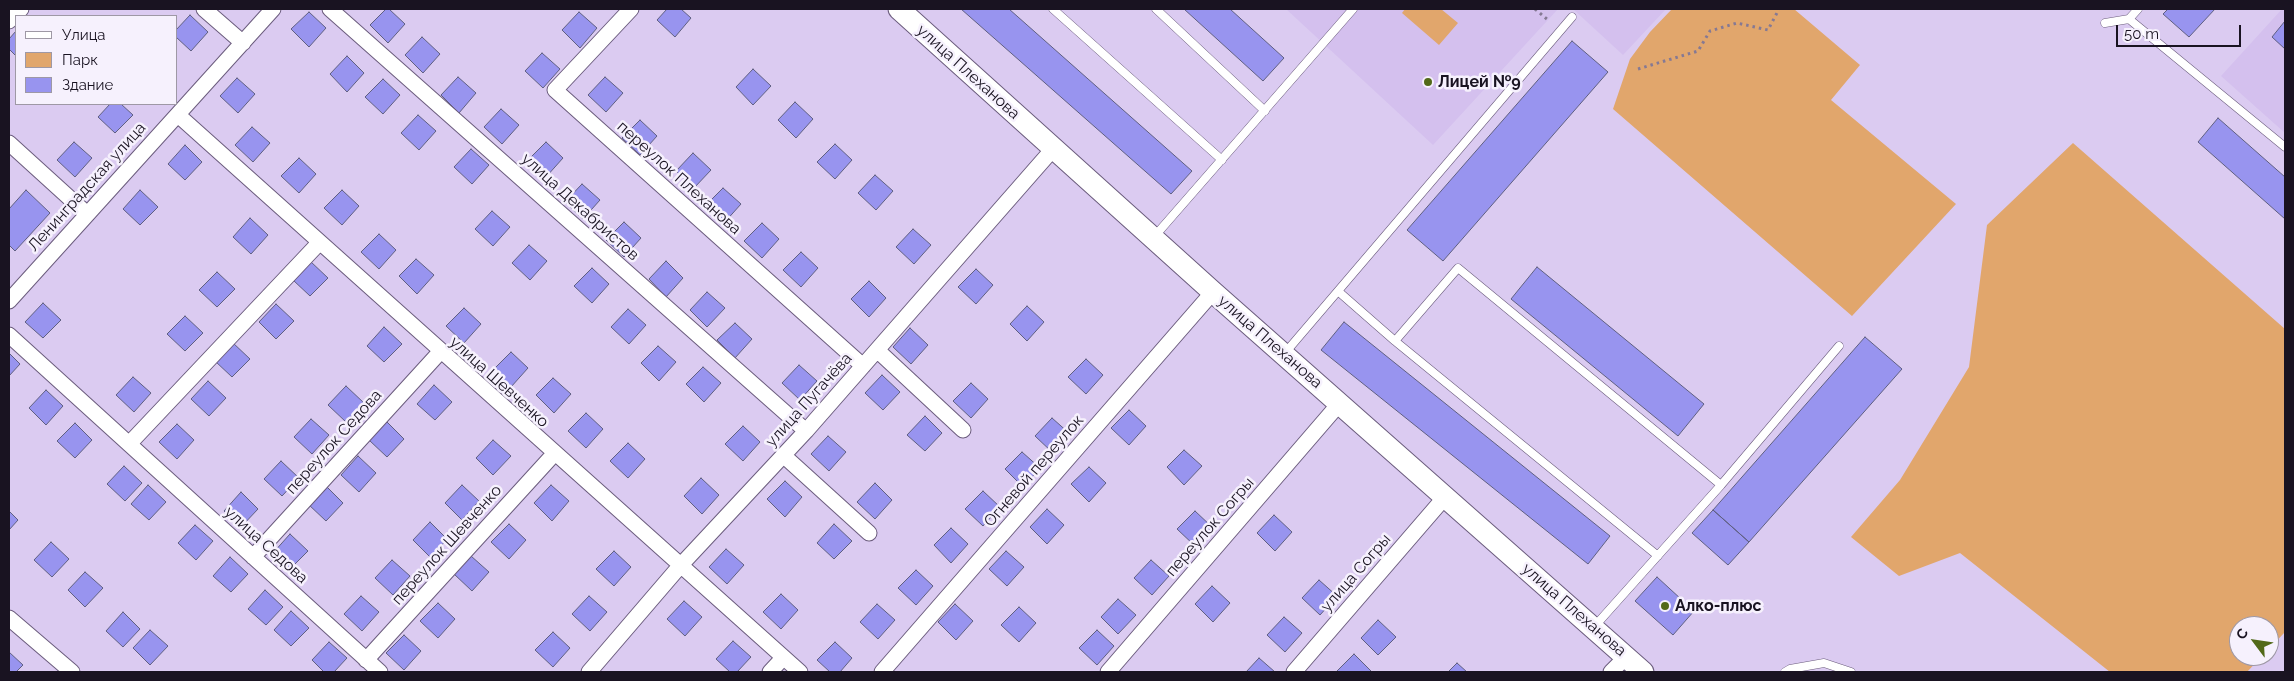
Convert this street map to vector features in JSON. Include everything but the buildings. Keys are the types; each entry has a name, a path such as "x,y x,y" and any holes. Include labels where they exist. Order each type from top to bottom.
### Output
{"main road":[{"name":"улица Плеханова","path":"899,9 1213,292 1643,672"}],"street":[{"path":"204,9 243,43"},
{"name":"Ленинградская улица","path":"9,301 86,213 178,115 273,9"},
{"name":"улица Декабристов","path":"330,9 806,430"},
{"name":"переулок Плеханова","path":"631,9 555,90 863,366"},
{"name":"улица Шевченко","path":"178,115 440,352 800,672"},
{"path":"9,142 86,213"},
{"name":"улица Пугачёва","path":"589,672 680,566 806,430 1053,149"},
{"path":"129,444 319,243"},
{"name":"Огневой переулок","path":"882,672 1213,292"},
{"name":"улица Седова","path":"9,335 380,672"},
{"path":"877,350 963,430"},
{"name":"переулок Седова","path":"253,557 440,352"},
{"name":"переулок Согры","path":"1108,672 1339,404"},
{"name":"переулок Шевченко","path":"366,660 554,454"},
{"path":"783,455 869,534"},
{"name":"улица Согры","path":"1294,672 1445,497"},
{"path":"9,618 72,672"},
{"path":"1611,672 1627,656"},
{"path":"770,672 783,658"}],"lane":[{"path":"1053,9 1222,160"},
{"path":"1156,9 1265,110"},
{"path":"1153,238 1353,9"},
{"path":"2105,24 2129,19 2138,9"},
{"path":"1284,355 1572,17"},
{"path":"2129,19 2285,147"},
{"path":"1395,341 1458,268 1721,485"},
{"path":"1339,292 1395,341 1658,556"},
{"path":"1594,627 1721,485 1839,346"},
{"path":"1785,672 1790,669 1824,663 1851,672"}],"path":[{"path":"1535,9 1548,20"},
{"path":"1638,69 1698,51 1710,31 1737,23 1768,30 1779,9"}],"shaded area":[{"name":"Лицей №9","path":"1286,9 1558,9 1433,145"},
{"path":"1573,9 1666,9 1623,55"},
{"path":"2282,9 2285,9 2285,133 2221,76"}],"green space":[{"path":"1405,9 1441,9 1458,23 1439,45 1402,13"},
{"path":"1672,9 1794,9 1860,65 1831,100 1956,204 1852,316 1613,109 1630,59 1650,32"},
{"path":"2073,143 2285,329 2285,632 2279,638 2279,616 2229,616 2229,666 2253,666 2247,672 2110,672 1960,553 1899,576 1851,537 1900,480 1969,367 1987,225"}],"place":[{"name":"Лицей №9","path":"1428,82"},
{"name":"Алко-плюс","path":"1665,606"}]}
